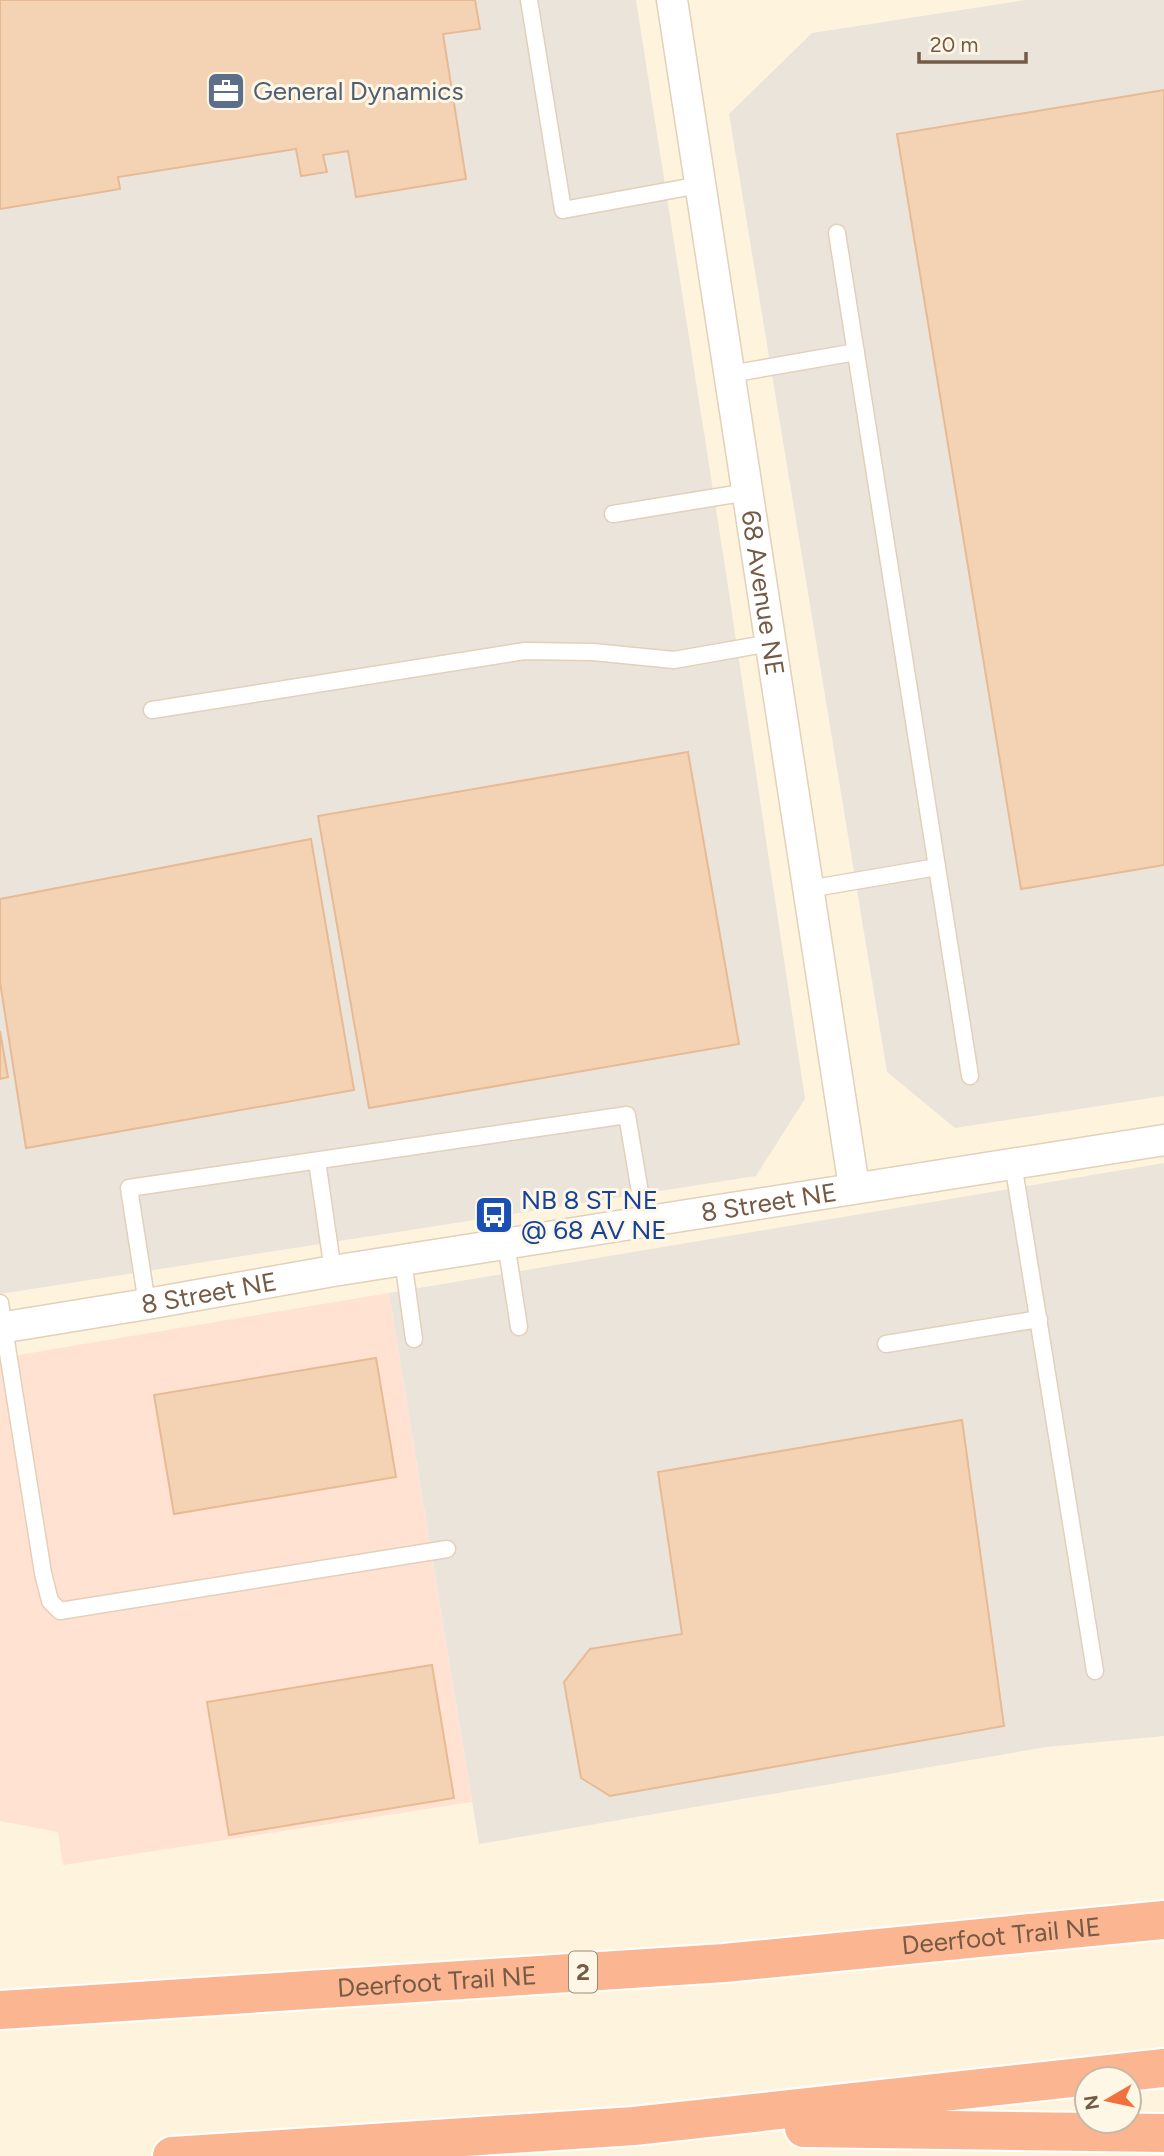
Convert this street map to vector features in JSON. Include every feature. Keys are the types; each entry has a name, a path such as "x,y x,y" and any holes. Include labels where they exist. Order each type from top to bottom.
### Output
{"highway":[{"name":"Deerfoot Trail NE","path":"0,2010 724,1963 1164,1920"},
{"path":"173,2156 634,2126 1164,2068"},
{"path":"634,2126 1164,2133"}],"street":[{"name":"68 Avenue NE","path":"672,0 854,1187"},
{"name":"8 Street NE","path":"1,1319 148,1304 333,1270 1164,1140"}],"lane":[{"path":"529,0 564,210 700,185"},
{"path":"838,233 970,1076"},
{"path":"730,374 856,352"},
{"path":"613,514 748,492"},
{"path":"152,710 526,651 593,652 674,660 771,643"},
{"path":"808,889 937,867"},
{"path":"148,1304 129,1188 626,1115 645,1222"},
{"path":"317,1161 333,1270"},
{"path":"1013,1163 1095,1671"},
{"path":"506,1243 519,1327"},
{"path":"403,1260 414,1339"},
{"path":"1,1319 43,1573 50,1601 60,1611 447,1549"},
{"path":"886,1344 1039,1319"}],"shaded area":[{"path":"0,0 636,0 805,1099 756,1176 0,1294"},
{"path":"1026,0 1164,0 1164,1096 955,1128 887,1072 729,114 812,33"},
{"path":"1164,1163 1164,1736 1047,1747 479,1844 389,1293"},
{"path":"389,1293 472,1802 63,1865 58,1832 0,1821 0,1358"}],"building":[{"name":"General Dynamics","path":"0,0 475,0 480,29 443,34 466,179 356,197 348,151 323,155 327,172 301,176 296,149 118,177 120,189 0,209"},
{"path":"1164,90 1164,865 1021,889 897,134"},
{"path":"688,752 739,1044 369,1108 318,816"},
{"path":"311,839 354,1090 26,1148 0,982 0,899"},
{"path":"0,1031 8,1077 0,1079"},
{"path":"376,1358 396,1477 174,1514 154,1395"},
{"path":"962,1420 1004,1726 610,1796 581,1778 564,1682 590,1649 682,1634 658,1472"},
{"path":"432,1665 454,1798 229,1835 207,1702"}],"place":[{"name":"General Dynamics","path":"226,91"},
{"name":"NB 8 ST NE @ 68 AV NE","path":"494,1215"}]}
